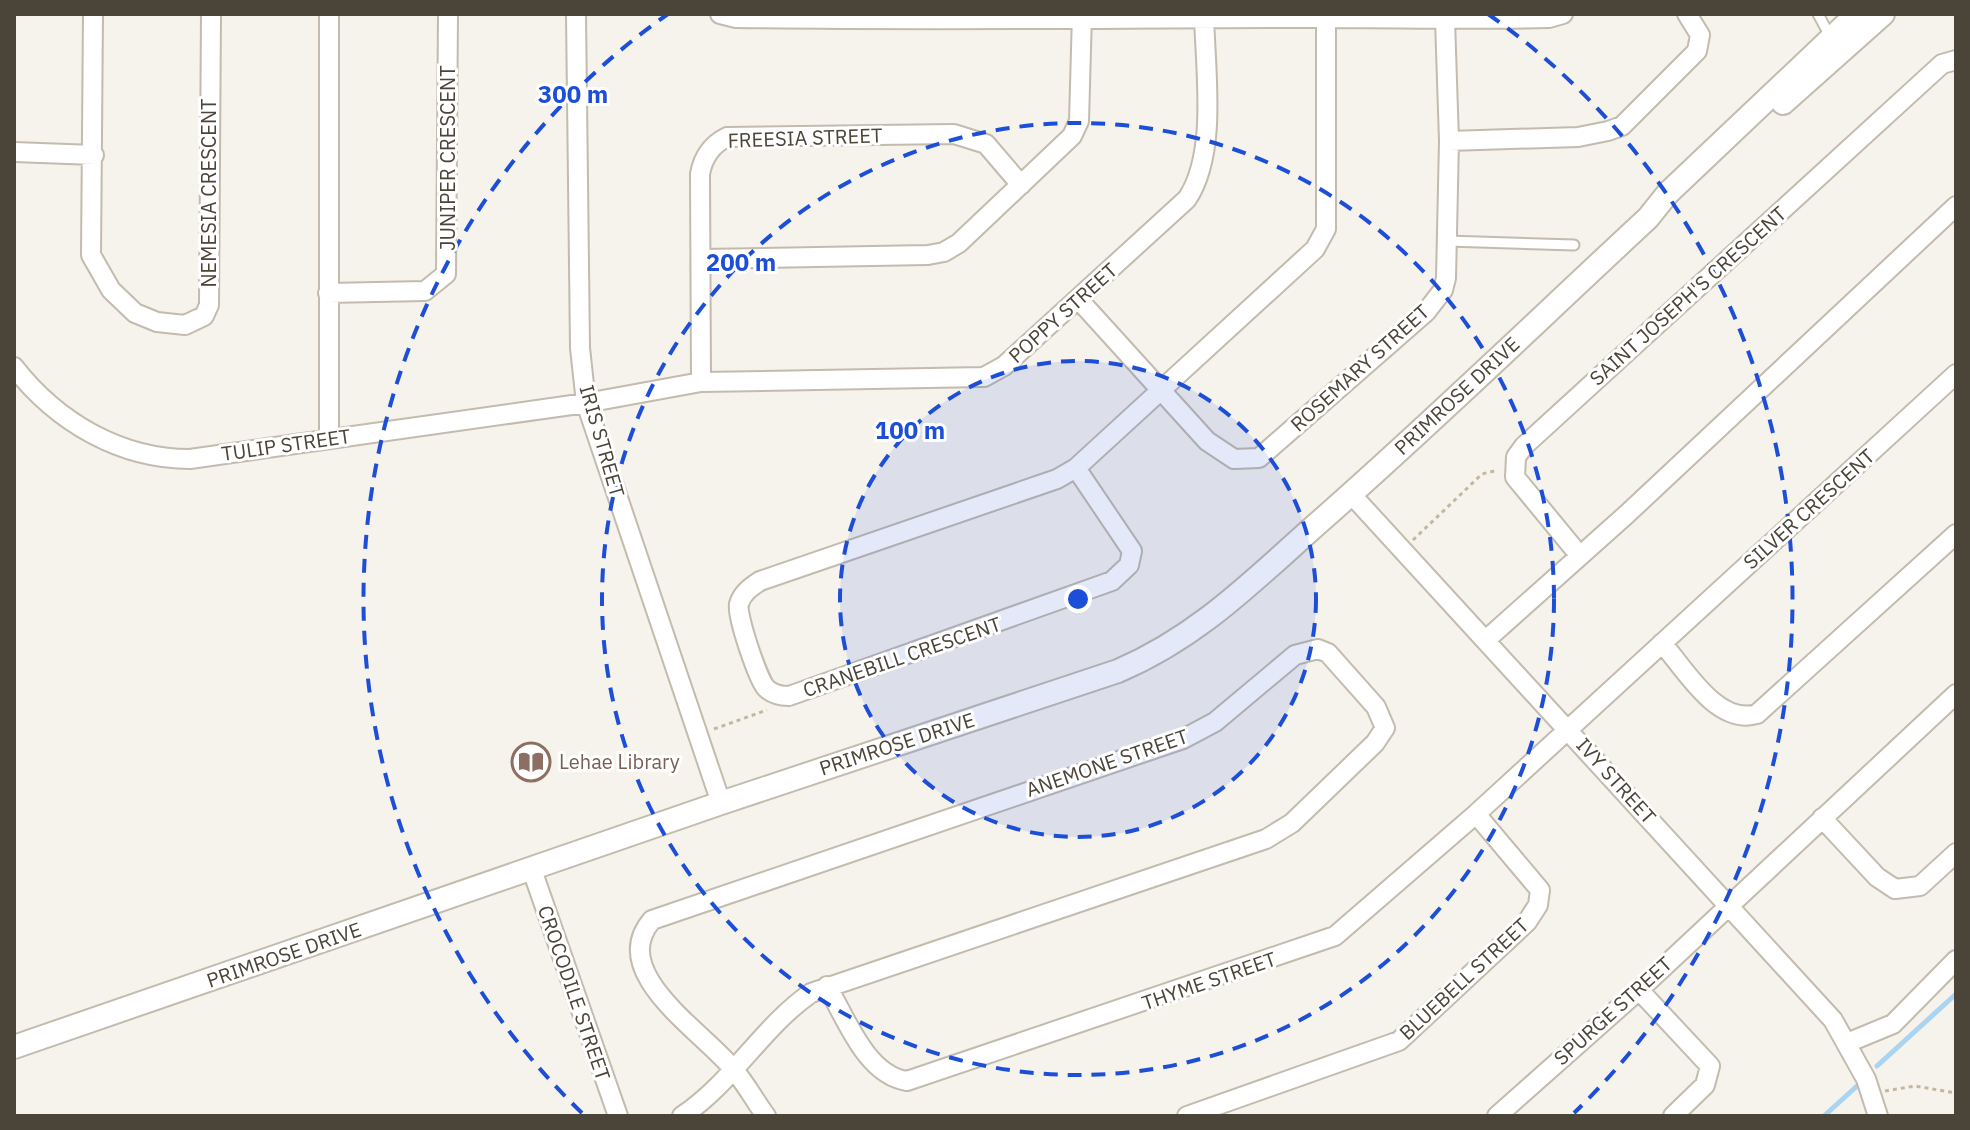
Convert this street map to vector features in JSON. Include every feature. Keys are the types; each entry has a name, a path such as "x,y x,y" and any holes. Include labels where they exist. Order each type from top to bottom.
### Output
{"street":[{"name":"NEMESIA CRESCENT","path":"93,14 91,255 102,277 124,305 145,318 172,324 197,321 209,305 211,14"},
{"path":"329,14 329,438"},
{"name":"JUNIPER CRESCENT","path":"328,293 425,291 446,274 448,14"},
{"name":"IRIS STREET","path":"576,14 580,348 586,403 721,803"},
{"path":"720,14 736,18 1326,16 1445,20 1549,18 1563,14"},
{"path":"1449,141 1578,137 1622,126 1697,51 1700,35 1687,14"},
{"name":"PRIMROSE DRIVE","path":"1648,218 1668,193 1857,14"},
{"name":"PRIMROSE DRIVE","path":"14,1047 721,803 1118,671 1155,655 1200,627 1351,494 1648,218 1677,198 1883,14"},
{"name":"CRANEBILL CRESCENT","path":"1076,468 1132,551 1129,565 1112,581 842,678 780,696 763,685 739,616 741,599 760,581 1057,479 1076,468 1322,240 1326,229 1326,16"},
{"name":"POPPY STREET","path":"586,403 701,382 984,377 1004,366 1080,301 1187,199 1201,175 1205,160 1204,17"},
{"path":"702,259 944,252 959,243 1072,136 1079,121 1082,18"},
{"name":"ROSEMARY STREET","path":"1080,301 1161,391 1224,454 1242,460 1259,458 1426,312 1443,290 1449,141 1445,20"},
{"name":"SAINT JOSEPH'S CRESCENT","path":"1513,467 1524,446 1942,64 1956,60"},
{"name":"FREESIA STREET","path":"701,382 701,164 712,146 727,137 972,137 986,144 1021,185"},
{"path":"14,152 94,155"},
{"path":"1487,639 1956,206"},
{"name":"TULIP STREET","path":"14,367 71,419 99,439 158,459 190,459 586,403"},
{"name":"SILVER CRESCENT","path":"1568,730 1956,374"},
{"path":"1513,467 1520,485 1580,556"},
{"name":"IVY STREET","path":"1351,494 1833,1020 1868,1086 1878,1116"},
{"path":"1662,643 1723,711 1740,717 1757,714 1956,534"},
{"name":"ANEMONE STREET","path":"682,1116 734,1070 796,1005 827,986 1278,833 1375,743 1385,728 1384,720 1328,653 1306,650 1295,655 1215,722 1183,739 662,914 643,930 638,942 642,969 650,983 734,1070"},
{"name":"SPURGE STREET","path":"1497,1116 1639,990 1956,694"},
{"name":"THYME STREET","path":"827,986 876,1065 897,1079 917,1079 1335,936 1568,730"},
{"name":"BLUEBELL STREET","path":"1187,1116 1399,1041 1527,922 1538,905 1540,890 1476,814"},
{"path":"1822,818 1877,877 1895,889 1920,886 1956,853"},
{"name":"CROCODILE STREET","path":"532,870 618,1116"},
{"path":"1847,1043 1893,1024 1956,960"},
{"path":"1639,990 1710,1066 1705,1085 1673,1116"},
{"path":"734,1070 766,1116"}],"lane":[{"path":"1818,14 1831,38"},
{"path":"1447,241 1574,245"}],"path":[{"path":"1403,549 1482,474 1513,467"},
{"path":"698,735 771,709 780,696"},
{"path":"1868,1086 1915,1086 1956,1093"}],"waterway":[{"path":"1877,1066 1956,994"},
{"path":"1824,1116 1857,1086"}],"place":[{"name":"Lehae Library","path":"531,762"}]}
